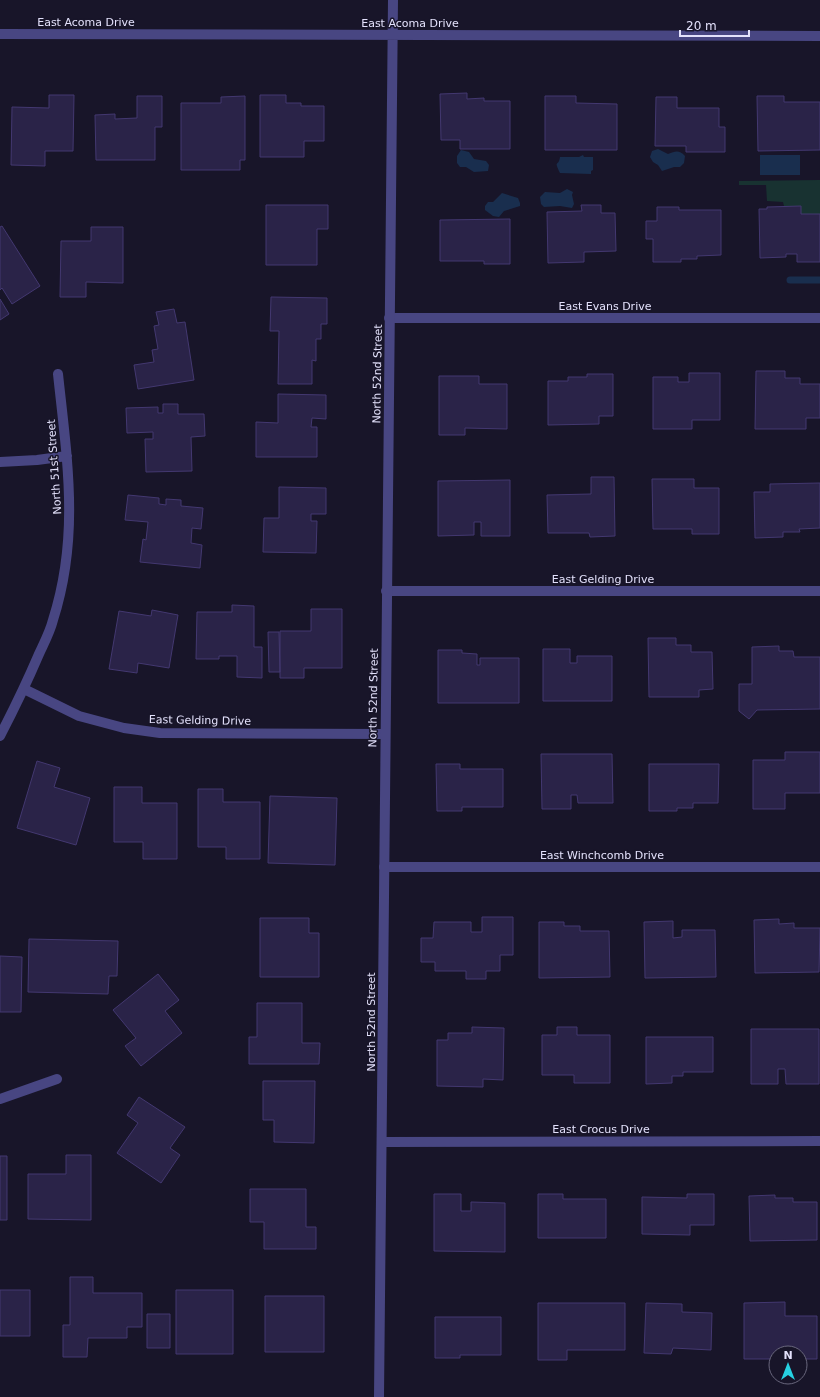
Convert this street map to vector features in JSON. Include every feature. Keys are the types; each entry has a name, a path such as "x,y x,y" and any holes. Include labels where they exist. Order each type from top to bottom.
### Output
{"street":[{"name":"North 52nd Street","path":"379,1397 389,318 394,35 393,0"},
{"name":"East Acoma Drive","path":"0,34 820,36"},
{"name":"East Evans Drive","path":"389,318 820,318"},
{"name":"North 51st Street","path":"0,736 24,688 53,621 63,582 70,536 70,498 58,374"},
{"path":"0,462 37,460 67,456"},
{"name":"East Gelding Drive","path":"386,591 820,591"},
{"name":"East Gelding Drive","path":"24,688 79,716 124,728 160,733 385,734"},
{"name":"East Winchcomb Drive","path":"384,867 820,867"},
{"path":"0,1099 57,1079"},
{"name":"East Crocus Drive","path":"382,1142 820,1141"}],"green space":[{"path":"820,180 820,214 801,214 801,206 784,206 783,202 767,201 766,185 739,185 739,181"}],"water":[{"path":"658,149 668,154 675,152 681,153 685,156 684,163 680,167 674,167 662,171 650,157 652,151"},
{"path":"461,150 469,152 474,159 486,161 489,165 488,171 474,172 466,167 460,167 457,163 457,156"},
{"path":"583,155 584,157 593,157 593,170 591,171 591,174 560,173 557,164 560,157 579,157"},
{"path":"760,155 800,155 800,175 760,175"},
{"path":"567,189 573,192 572,195 574,204 572,208 560,206 544,207 541,204 540,197 545,192 560,193"},
{"path":"502,193 518,198 520,206 504,211 499,217 493,216 485,210 485,206 488,202 493,202"}],"building":[{"path":"467,93 467,99 484,98 484,101 510,101 510,149 460,149 460,140 441,140 440,94"},
{"path":"49,95 74,95 73,151 45,151 45,166 11,165 12,107 49,108"},
{"path":"260,95 286,95 286,103 301,103 301,106 324,106 324,141 304,141 304,157 260,157"},
{"path":"137,96 162,96 162,127 155,127 155,160 96,160 95,115 115,114 115,119 137,118"},
{"path":"245,96 245,160 240,160 240,170 181,170 181,103 221,103 221,97"},
{"path":"545,96 576,96 576,103 617,104 617,150 545,150"},
{"path":"757,96 784,96 784,102 820,102 820,150 758,151"},
{"path":"656,97 677,97 677,108 719,108 719,127 725,127 725,152 686,152 686,146 655,146"},
{"path":"266,205 328,205 328,229 317,229 317,265 266,265"},
{"path":"581,205 601,205 601,213 615,213 616,251 584,252 584,262 548,263 547,212 582,211"},
{"path":"801,206 801,214 820,214 820,262 797,262 797,254 786,254 786,257 760,258 759,209 767,209 767,207"},
{"path":"657,207 679,207 679,210 721,210 721,255 697,256 697,259 681,259 681,262 653,262 653,239 646,239 646,221 657,221"},
{"path":"510,219 510,264 484,264 484,261 440,261 440,220"},
{"path":"2,226 40,286 12,304 2,288 0,290 0,227"},
{"path":"91,227 123,227 123,283 86,282 86,297 60,297 61,241 91,241"},
{"path":"271,297 327,298 327,324 321,324 321,339 316,339 316,361 312,360 312,384 278,384 279,331 270,331"},
{"path":"0,299 9,314 0,320"},
{"path":"174,309 177,323 185,322 194,380 138,389 134,365 154,362 152,350 158,349 154,326 159,325 156,312"},
{"path":"756,371 785,371 785,378 800,378 800,384 820,384 820,418 806,418 806,429 755,429"},
{"path":"689,373 720,373 720,420 692,420 692,429 653,429 653,377 678,377 678,382 689,382"},
{"path":"587,374 613,374 613,416 599,416 599,424 548,425 548,381 568,381 568,377 587,377"},
{"path":"439,376 479,376 479,384 507,384 507,429 465,428 465,435 439,435"},
{"path":"278,394 326,395 326,419 312,418 311,427 317,427 317,457 256,457 256,422 278,423"},
{"path":"163,404 178,404 178,414 204,414 205,436 191,437 192,471 146,472 145,439 153,439 153,432 127,433 126,408 158,407 158,413 163,413"},
{"path":"591,477 614,477 615,536 590,537 589,533 548,533 547,495 591,494"},
{"path":"652,479 694,479 694,488 719,488 719,534 692,534 692,529 653,529"},
{"path":"510,480 510,536 481,536 481,522 474,522 474,535 438,536 438,481"},
{"path":"820,483 820,528 799,529 800,532 783,532 783,537 755,538 754,492 770,492 770,484"},
{"path":"279,487 326,488 326,514 311,514 311,521 317,521 316,553 263,552 264,518 279,518"},
{"path":"128,495 159,498 159,504 166,505 166,499 181,500 181,506 203,508 201,529 192,528 191,543 202,545 200,568 140,562 143,539 146,540 148,522 125,520"},
{"path":"232,605 254,606 254,647 262,647 262,678 237,677 237,656 219,656 219,659 196,659 197,612 232,612"},
{"path":"311,609 342,609 342,668 304,668 304,678 280,678 280,631 311,631"},
{"path":"152,610 178,615 169,668 138,663 137,673 109,669 119,611 151,616"},
{"path":"268,632 279,632 280,672 269,672"},
{"path":"648,638 676,638 676,645 691,645 691,652 712,652 713,689 699,690 699,697 649,697"},
{"path":"779,646 779,651 793,651 794,657 820,657 820,709 757,710 749,719 739,711 739,684 752,684 752,647"},
{"path":"543,649 570,649 570,663 577,663 577,656 612,656 612,701 543,701"},
{"path":"438,650 462,650 462,653 477,654 477,665 480,665 480,658 519,658 519,703 438,703"},
{"path":"785,752 820,752 820,793 785,793 785,809 753,809 753,760 785,760"},
{"path":"541,754 612,754 613,803 578,803 577,795 571,795 571,809 542,809"},
{"path":"37,761 60,768 54,787 90,798 76,845 17,828"},
{"path":"436,764 460,764 460,769 503,769 503,807 462,807 462,811 437,811"},
{"path":"649,764 719,764 718,803 693,803 693,808 677,808 677,811 649,811"},
{"path":"114,787 142,787 142,803 177,803 177,859 143,859 143,842 114,842"},
{"path":"198,789 223,789 223,802 260,802 260,859 226,859 226,847 198,847"},
{"path":"270,796 337,798 335,865 268,863"},
{"path":"482,917 513,917 513,955 500,955 500,971 486,971 486,979 466,979 466,971 435,971 435,962 421,962 421,938 433,938 434,922 471,922 471,932 482,932"},
{"path":"260,918 309,918 309,933 319,933 319,977 260,977"},
{"path":"779,919 779,924 794,923 794,928 820,928 819,972 755,973 754,920"},
{"path":"673,921 673,938 682,937 682,930 715,930 716,977 645,978 644,922"},
{"path":"539,922 564,922 564,926 580,926 580,931 609,931 610,977 539,978"},
{"path":"29,939 118,941 117,976 109,976 108,994 28,992"},
{"path":"0,956 22,957 21,1012 0,1012"},
{"path":"158,974 179,1000 165,1011 182,1033 141,1066 125,1046 136,1038 113,1010"},
{"path":"257,1003 302,1003 302,1043 320,1043 319,1064 249,1064 249,1037 257,1037"},
{"path":"472,1027 504,1028 503,1080 483,1079 483,1087 437,1086 437,1040 448,1040 448,1033 472,1033"},
{"path":"557,1027 577,1027 577,1035 610,1035 610,1083 574,1083 574,1075 542,1075 542,1035 557,1035"},
{"path":"751,1029 819,1029 819,1084 786,1084 785,1069 778,1069 778,1084 751,1084"},
{"path":"646,1037 713,1037 713,1072 683,1072 683,1076 672,1076 672,1083 646,1084"},
{"path":"263,1081 315,1081 314,1143 274,1142 274,1120 263,1120"},
{"path":"139,1097 185,1127 170,1148 180,1155 161,1183 117,1153 138,1123 127,1115"},
{"path":"66,1155 91,1155 91,1220 28,1219 28,1174 66,1174"},
{"path":"0,1156 7,1156 7,1220 0,1220"},
{"path":"250,1189 306,1189 306,1227 316,1227 316,1249 264,1249 264,1222 250,1222"},
{"path":"434,1194 461,1194 461,1211 471,1211 471,1202 505,1203 505,1252 434,1251"},
{"path":"538,1194 563,1194 563,1199 606,1199 606,1238 538,1238"},
{"path":"687,1194 714,1194 714,1225 690,1225 690,1235 642,1234 642,1197 687,1198"},
{"path":"775,1195 775,1198 793,1198 793,1202 817,1202 817,1240 750,1241 749,1196"},
{"path":"70,1277 93,1277 93,1293 142,1293 142,1327 127,1327 127,1338 88,1338 87,1357 63,1357 63,1325 70,1325"},
{"path":"0,1290 30,1290 30,1336 0,1336"},
{"path":"176,1290 233,1290 233,1354 176,1354"},
{"path":"265,1296 324,1296 324,1352 265,1352"},
{"path":"785,1302 785,1316 817,1316 817,1359 808,1359 808,1345 768,1345 768,1359 744,1359 744,1303"},
{"path":"538,1303 625,1303 625,1350 567,1350 567,1360 538,1360"},
{"path":"646,1303 682,1304 682,1312 712,1313 711,1350 673,1348 671,1354 644,1353"},
{"path":"147,1314 170,1314 170,1348 147,1348"},
{"path":"435,1317 501,1317 501,1355 460,1355 460,1358 435,1358"}],"waterway":[{"path":"790,280 820,280"}]}
